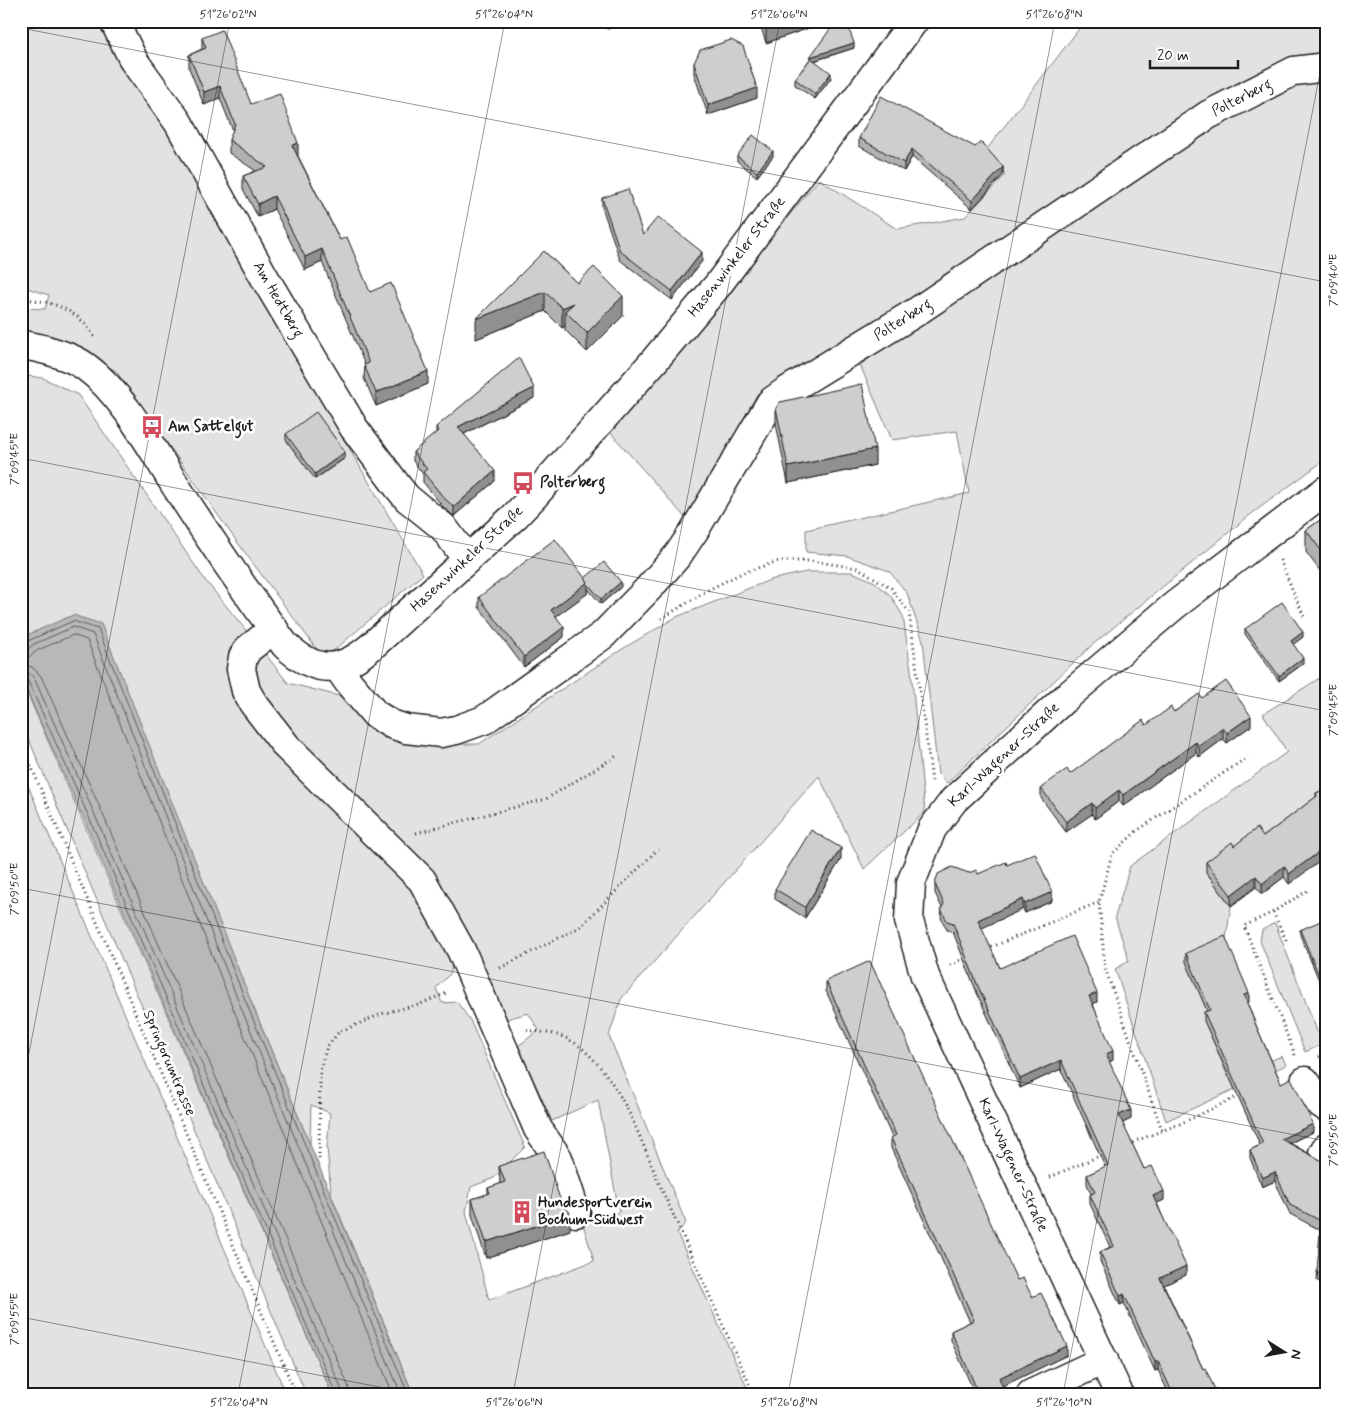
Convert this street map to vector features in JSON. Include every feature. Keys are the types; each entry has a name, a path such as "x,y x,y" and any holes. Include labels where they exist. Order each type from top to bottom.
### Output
{"street":[{"name":"Am Hedtberg","path":"114,21 134,61 178,122 266,280 354,428 398,487 408,498 443,527 467,559"},
{"name":"Hasenwinkeler Straße","path":"338,667 349,663 365,652 515,516 535,495 654,361 717,286 914,21"},
{"name":"Polterberg","path":"338,667 375,714 391,724 406,729 440,733 456,730 484,720 603,634 648,589 678,555 694,531 771,402 916,312 1208,115 1294,71 1326,67"},
{"path":"21,345 49,351 85,366 119,401 285,645 301,658 321,665 338,667"},
{"name":"Karl-Wagener-Straße","path":"1119,1394 924,976 909,920 911,884 932,830 954,800 1063,700 1175,605 1326,490"},
{"path":"274,629 248,649 243,658 241,669 246,691 287,747 422,880 461,950 538,1129 558,1158 576,1213"},
{"path":"1301,1069 1320,1103 1326,1107"},
{"path":"1326,1148 1323,1153 1326,1154"},
{"path":"1031,1394 1104,1360"}],"path":[{"path":"1268,533 1304,617"},
{"path":"658,621 708,590 742,572 779,561 811,561 858,568 891,588 910,612 931,780 954,800"},
{"name":"Springorumtrasse","path":"21,742 296,1394"},
{"path":"382,841 440,828 546,799 618,755"},
{"path":"1162,1130 1105,968 1099,902 1112,854 1138,830 1248,757"},
{"path":"319,1159 320,1070 327,1046 339,1032 384,1013 418,1005 475,982 580,926 658,849"},
{"path":"1301,1069 1244,926 1273,912 1307,891"},
{"path":"980,952 1099,902"},
{"path":"1273,912 1287,942"},
{"path":"924,976 970,956"},
{"path":"494,1025 566,1036 586,1051 605,1073 628,1108 647,1156 754,1394"},
{"path":"1317,1057 1326,1054"},
{"path":"1127,1145 1182,1123 1244,1093"},
{"path":"1024,1189 1108,1152"}],"shaded area":[{"path":"21,21 115,21 248,276 423,574 324,659 235,539 116,371 52,336 21,331 21,308 45,309 49,295 27,288 21,289"},
{"path":"1085,21 1326,21 1326,57 949,278 793,375 757,394 689,522 610,432 819,179 897,229 965,217 1005,175 984,153"},
{"path":"1326,79 1326,459 1250,515 1091,646 947,783 938,774 923,641 907,593 889,571 847,556 806,552 806,530 969,493 957,431 892,440 860,365 1055,226 1206,130 1287,84"},
{"path":"21,375 43,378 78,395 205,580 249,634 233,674 416,890 452,953 451,973 436,988 442,1003 457,1002 470,1020 525,1147 494,1178 471,1187 466,1212 489,1300 594,1261 582,1221 619,1212 598,1100 552,1121 518,1046 539,1030 528,1013 507,1019 472,950 288,738 251,676 254,662 263,651 288,683 343,697 370,728 414,744 479,744 624,648 676,617 770,580 806,572 852,572 875,582 891,596 903,616 911,670 925,812 864,869 819,776 621,999 609,1036 686,1223 677,1233 750,1394 413,1394 331,1194 327,1147 330,1113 311,1105 310,1145 253,1006 27,635 21,641"},
{"path":"1326,674 1326,800 1288,829 1206,872 1231,906 1210,1018 1205,1021 1228,1077 1282,1056 1286,1065 1166,1121 1115,969 1129,961 1115,917 1130,866 1287,752 1263,714"},
{"path":"21,679 332,1394 306,1394 21,721"},
{"path":"21,769 286,1394 21,1394"},
{"path":"1275,923 1317,1031 1326,1041 1326,1043 1305,1052 1260,941 1262,930"}],"water":[{"path":"73,615 101,624 253,1006 413,1394 332,1394 21,678 21,641 27,635"}],"building":[{"path":"765,21 778,21 766,25"},
{"path":"836,21 846,21 854,43 810,57"},
{"path":"222,30 251,104 280,94 298,143 292,145 340,240 347,237 370,292 391,283 428,371 376,393 364,365 369,363 322,249 305,257 274,196 258,204 243,176 267,167 229,140 235,124 220,86 204,92 189,55 206,48 202,38"},
{"path":"731,40 743,46 757,88 708,105 694,63 700,50"},
{"path":"811,58 831,73 815,94 795,79"},
{"path":"881,96 975,147 981,142 1003,167 972,201 912,149 904,163 859,138"},
{"path":"753,135 773,151 757,172 737,156"},
{"path":"628,189 643,235 658,217 702,252 672,291 620,251 602,198"},
{"path":"544,251 577,283 594,267 623,296 587,333 565,311 574,303 562,308 545,292 476,319"},
{"path":"519,358 534,388 458,427 495,471 454,507 444,498 423,472 427,469 413,452 438,431 436,427"},
{"path":"862,384 875,449 788,467 776,408 780,402"},
{"path":"316,412 345,452 315,474 286,434"},
{"path":"1326,516 1326,557 1306,530"},
{"path":"555,539 588,582 551,610 564,627 524,657 479,597"},
{"path":"604,562 621,582 601,599 585,578"},
{"path":"1282,602 1303,632 1291,641 1303,658 1279,676 1245,629"},
{"path":"1226,681 1251,716 1227,733 1223,728 1199,746 1196,742 1123,795 1119,790 1095,808 1092,803 1066,822 1041,788 1067,769 1070,774 1143,720 1146,725 1171,707 1174,712 1199,694 1202,698"},
{"path":"1326,789 1326,847 1289,874 1284,866 1262,884 1256,876 1231,895 1206,862 1232,842 1234,846 1257,828 1263,837 1317,796 1316,793"},
{"path":"811,830 841,848 805,907 775,889"},
{"path":"1035,853 1052,892 1025,904 1023,899 978,920 1000,968 1072,936 1097,993 1089,996 1113,1051 1106,1054 1131,1110 1119,1115 1144,1169 1152,1166 1164,1191 1153,1196 1186,1266 1160,1278 1203,1369 1205,1368 1217,1394 1173,1394 1158,1361 1155,1362 1124,1294 1120,1296 1100,1252 1114,1246 1090,1195 1095,1192 1087,1175 1108,1165 1061,1060 1020,1079 977,984 953,923 947,921 941,909 944,904 935,884 938,874 952,867 969,873 976,870 978,874 1006,862 1007,865"},
{"path":"1323,920 1326,926 1326,992 1300,930"},
{"path":"1225,936 1249,993 1244,995 1281,1083 1291,1078 1313,1124 1281,1139 1326,1163 1326,1217 1324,1220 1326,1219 1326,1273 1317,1273 1321,1221 1290,1205 1275,1172 1262,1178 1250,1150 1263,1144 1204,1012 1210,1010 1186,953"},
{"path":"870,961 1017,1280 1023,1278 1032,1297 1041,1293 1067,1346 999,1378 1006,1394 979,1394 951,1331 974,1320 891,1138 896,1135 826,981"},
{"name":"Hundesportverein Bochum-Südwest","path":"544,1151 561,1202 570,1215 486,1242 472,1199 490,1193 488,1188 505,1182 499,1166"}],"place":[{"name":"Am Sattelgut","path":"152,427"},
{"name":"Polterberg","path":"523,483"},
{"name":"Hundesportverein Bochum-Südwest","path":"522,1212"}]}
